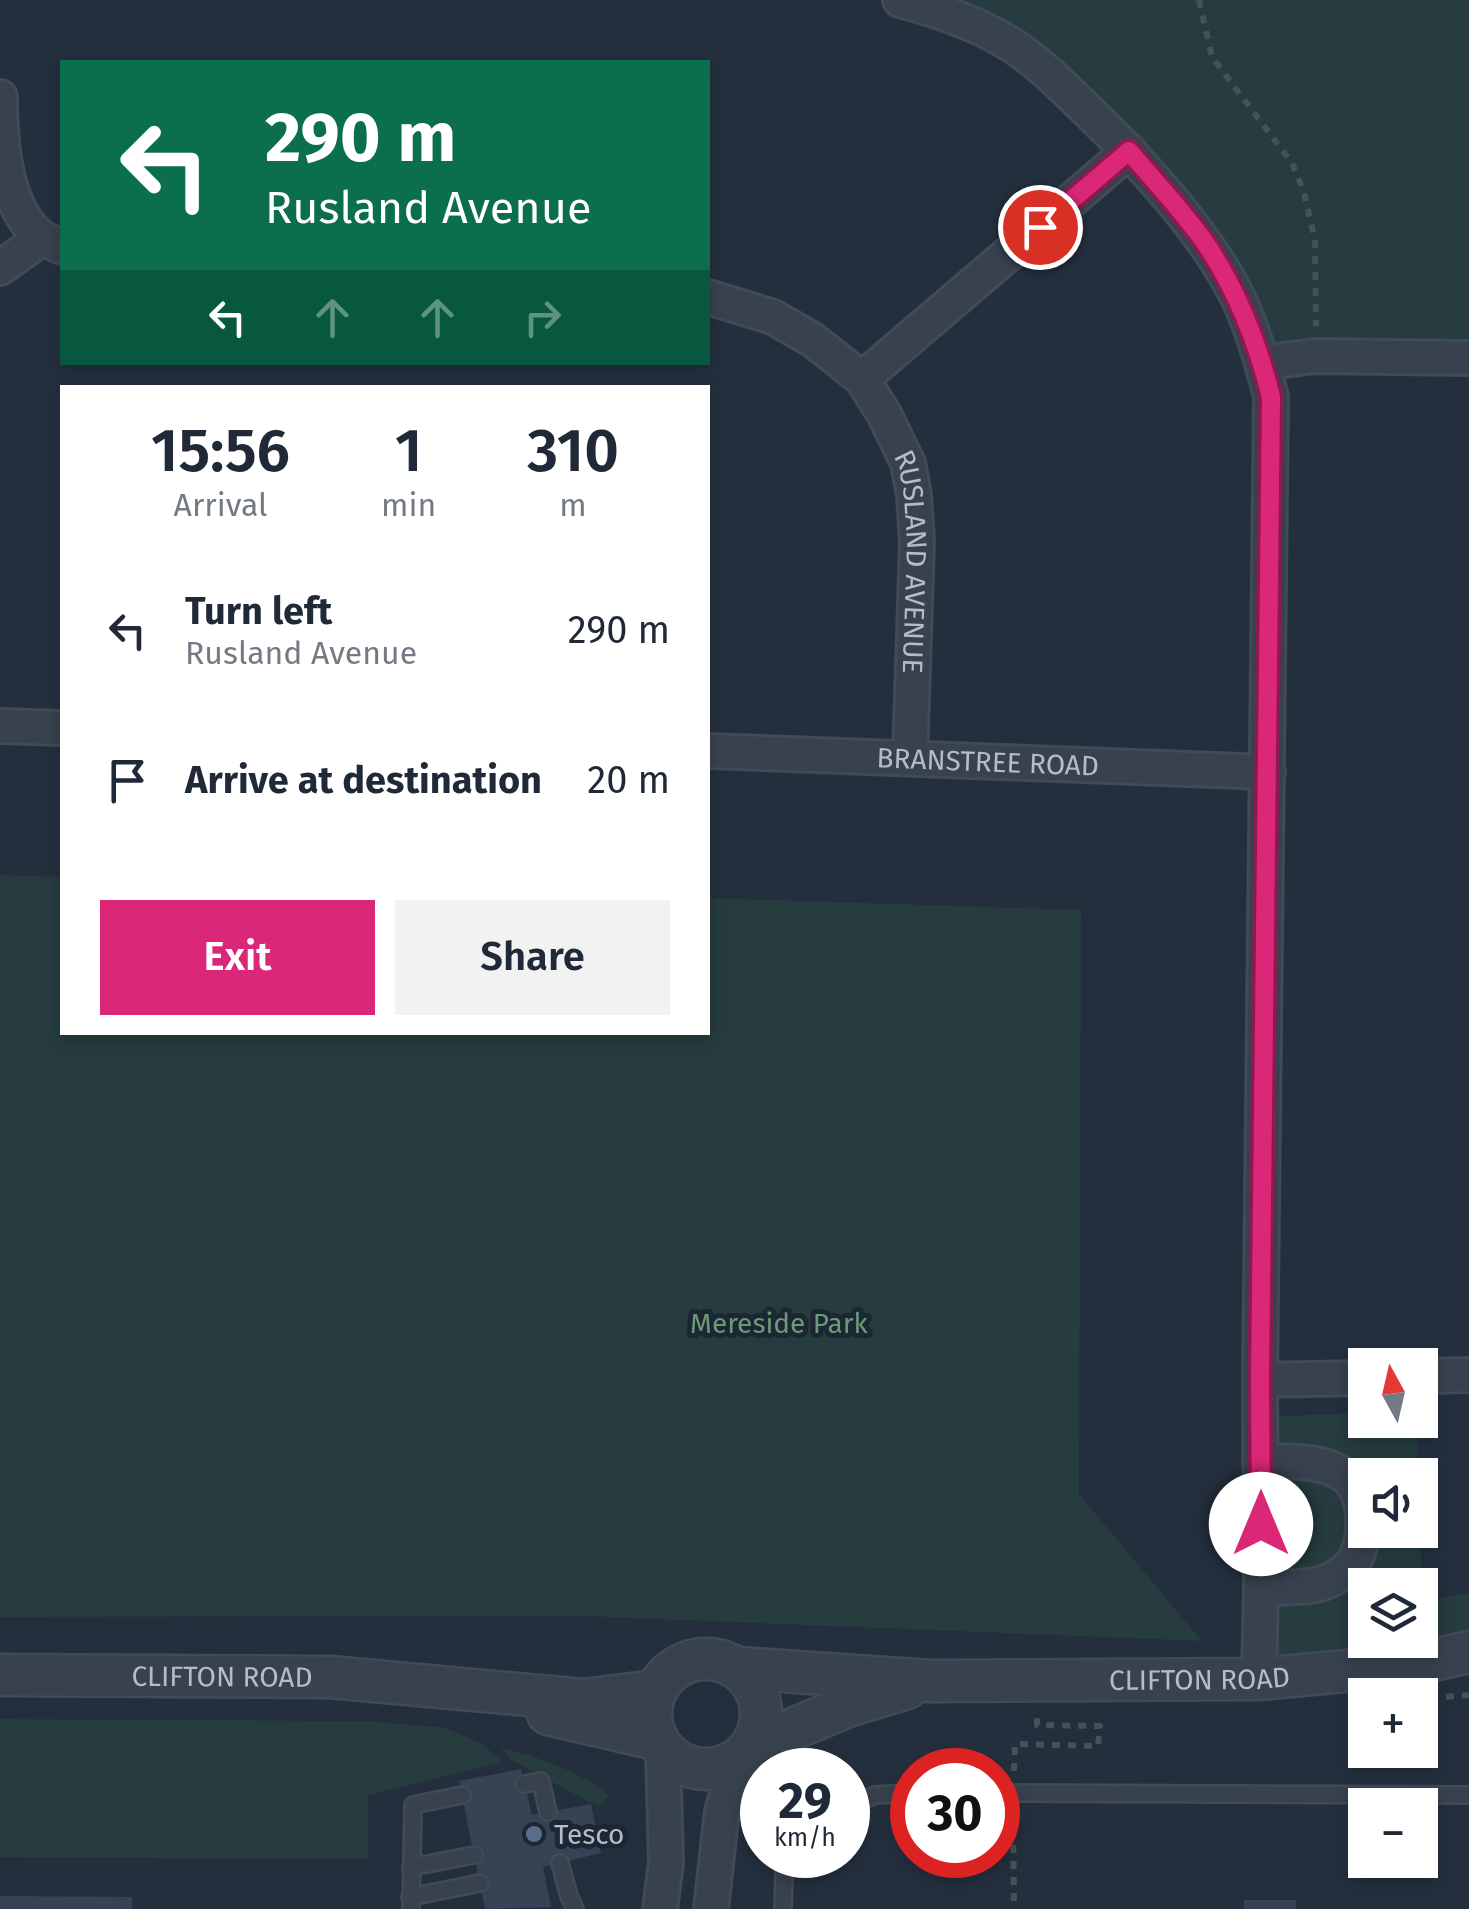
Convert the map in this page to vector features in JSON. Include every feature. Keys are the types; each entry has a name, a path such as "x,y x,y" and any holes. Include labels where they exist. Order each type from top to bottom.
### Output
{"street":[{"path":"900,0 946,6 1007,42 1054,79 1129,151 1207,245 1239,301 1263,363 1271,397 1259,1679"},
{"path":"0,97 0,130 8,178 22,214 52,242 0,268"},
{"path":"862,379 1129,151"},
{"name":"RUSLAND AVENUE","path":"710,298 772,317 813,340 862,379 908,463 918,542 910,758"},
{"path":"1263,363 1314,356 1469,358"},
{"path":"0,726 60,728"},
{"name":"BRANSTREE ROAD","path":"710,750 1268,772"},
{"path":"1438,1376 1469,1375"},
{"path":"1260,1380 1348,1378"},
{"path":"1260,1461 1323,1465 1345,1475 1354,1484 1363,1528 1354,1560 1334,1578 1319,1585 1261,1588"},
{"name":"CLIFTON ROAD","path":"0,1674 330,1677 583,1700 655,1691 676,1667 706,1658 738,1668 930,1681 1259,1679 1412,1665 1469,1652"},
{"path":"738,1668 750,1680 761,1713 759,1730 748,1748"},
{"name":"CLIFTON ROAD","path":"754,1748 848,1706 930,1681"},
{"name":"CLIFTON ROAD","path":"444,1688 660,1745 674,1759 695,1769 722,1767 740,1755"},
{"path":"655,1691 650,1707 651,1724 660,1745 666,1863 660,1909"},
{"path":"710,1909 722,1811 740,1765"}],"lane":[{"path":"524,1784 541,1781 548,1812"},
{"path":"1020,1793 1469,1795"},
{"path":"462,1796 412,1805 410,1903 480,1884"},
{"path":"412,1867 474,1855"},
{"path":"542,1872 561,1866 572,1903 549,1900"},
{"path":"783,1909 784,1878"}],"path":[{"path":"1199,0 1212,57 1292,162 1304,192 1315,240 1318,307 1314,356"}],"green space":[{"path":"948,0 1469,0 1469,358 1263,363 1207,245"},
{"name":"Mereside Park","path":"0,875 60,877 60,1035 710,1035 710,898 1081,910 1079,1494 1202,1641 584,1616 0,1617"},
{"path":"1348,1414 1348,1438 1417,1438 1418,1458 1348,1458 1348,1548 1420,1548 1422,1568 1348,1568 1348,1658 1422,1658 1259,1679 1260,1417"},
{"path":"1469,1593 1469,1652 1438,1656 1438,1598"},
{"path":"0,1719 367,1721 446,1728 482,1744 503,1762 368,1795 368,1859 0,1857"},
{"path":"500,1747 571,1771 609,1795 599,1807 511,1760"}],"building":[{"name":"Tesco","path":"521,1769 532,1815 591,1804 601,1853 543,1867 551,1907 485,1909 459,1781"},
{"path":"0,1896 132,1897 132,1909 0,1909"},
{"path":"1244,1900 1296,1900 1296,1909 1244,1909"}],"place":[{"name":"Tesco","path":"534,1834"}],"route":[{"path":"1040,227 1129,151 1207,245 1239,301 1263,363 1271,397 1261,1524"}]}
